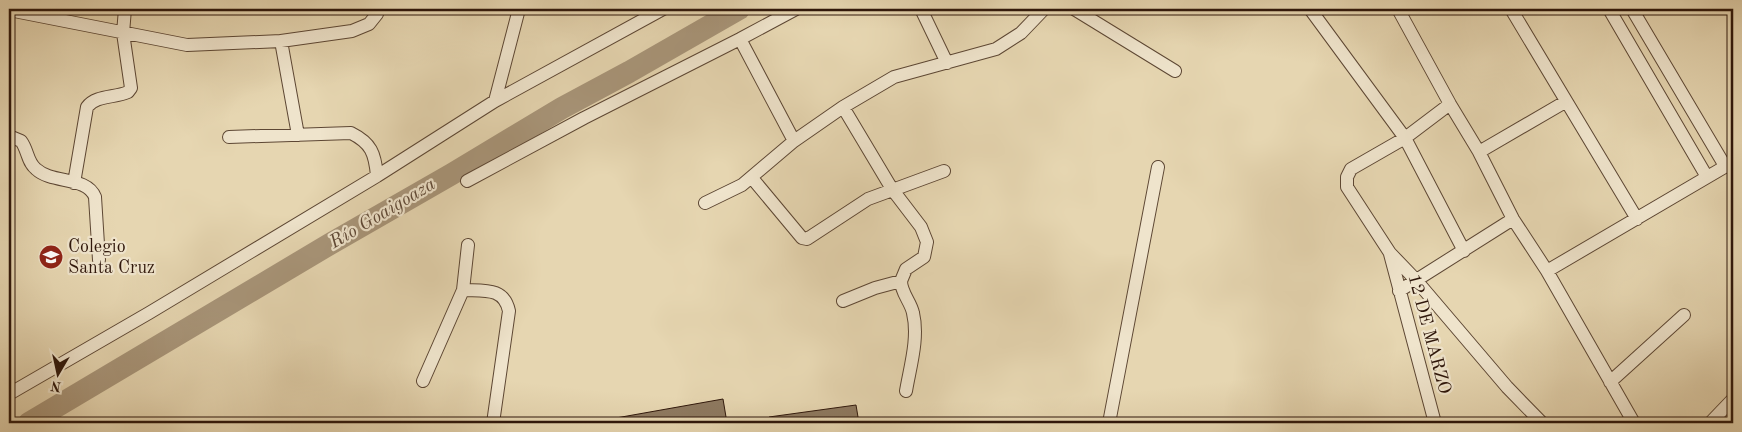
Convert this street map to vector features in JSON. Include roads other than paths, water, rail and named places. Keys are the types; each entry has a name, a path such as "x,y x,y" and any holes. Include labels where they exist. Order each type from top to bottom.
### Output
{"street":[{"path":"74,182 87,107 90,103 97,100 124,94 131,88 123,33 125,9"},
{"path":"9,10 188,45 282,41 363,28 372,20 378,9"},
{"path":"495,101 519,9"},
{"path":"9,394 149,313 377,176 495,101 663,9"},
{"path":"467,181 584,118 796,9"},
{"path":"922,9 947,63"},
{"path":"705,203 742,186 794,140 843,107 894,77 996,49 1021,33 1044,9"},
{"path":"1074,9 1175,71"},
{"path":"1310,9 1405,138 1464,251"},
{"path":"1398,9 1450,104 1479,152 1513,218 1548,271 1634,423"},
{"path":"1511,9 1636,219"},
{"path":"1609,9 1707,177"},
{"path":"1548,271 1729,164 1632,9"},
{"path":"740,39 794,140"},
{"path":"282,41 298,135"},
{"path":"1479,152 1565,102"},
{"path":"1450,104 1405,138 1351,169 1347,177 1347,186 1390,253 1415,279 1507,387 1542,423"},
{"path":"843,107 892,189 921,228 928,242 924,257 906,269 901,281 906,299 913,310 915,324 914,343 906,391"},
{"path":"229,137 351,133 362,139 376,158 377,176"},
{"path":"9,136 18,139 24,144 28,158 35,169 50,177 87,186 95,197 99,260"},
{"path":"1109,423 1158,166"},
{"path":"752,178 802,238 807,239 816,235 868,199 944,171"},
{"path":"1399,290 1464,251 1513,218"},
{"path":"423,381 463,290 468,244"},
{"name":"12 DE MARZO","path":"1390,253 1435,423"},
{"path":"843,301 875,288 901,281"},
{"path":"463,290 497,293 507,303 510,311 493,423"},
{"path":"1610,382 1684,315"},
{"path":"1710,423 1733,399"}],"waterway":[{"name":"Río Goaigoaza","path":"29,423 562,108 739,9"}],"place":[{"name":"Colegio Santa Cruz","path":"51,257"}]}
